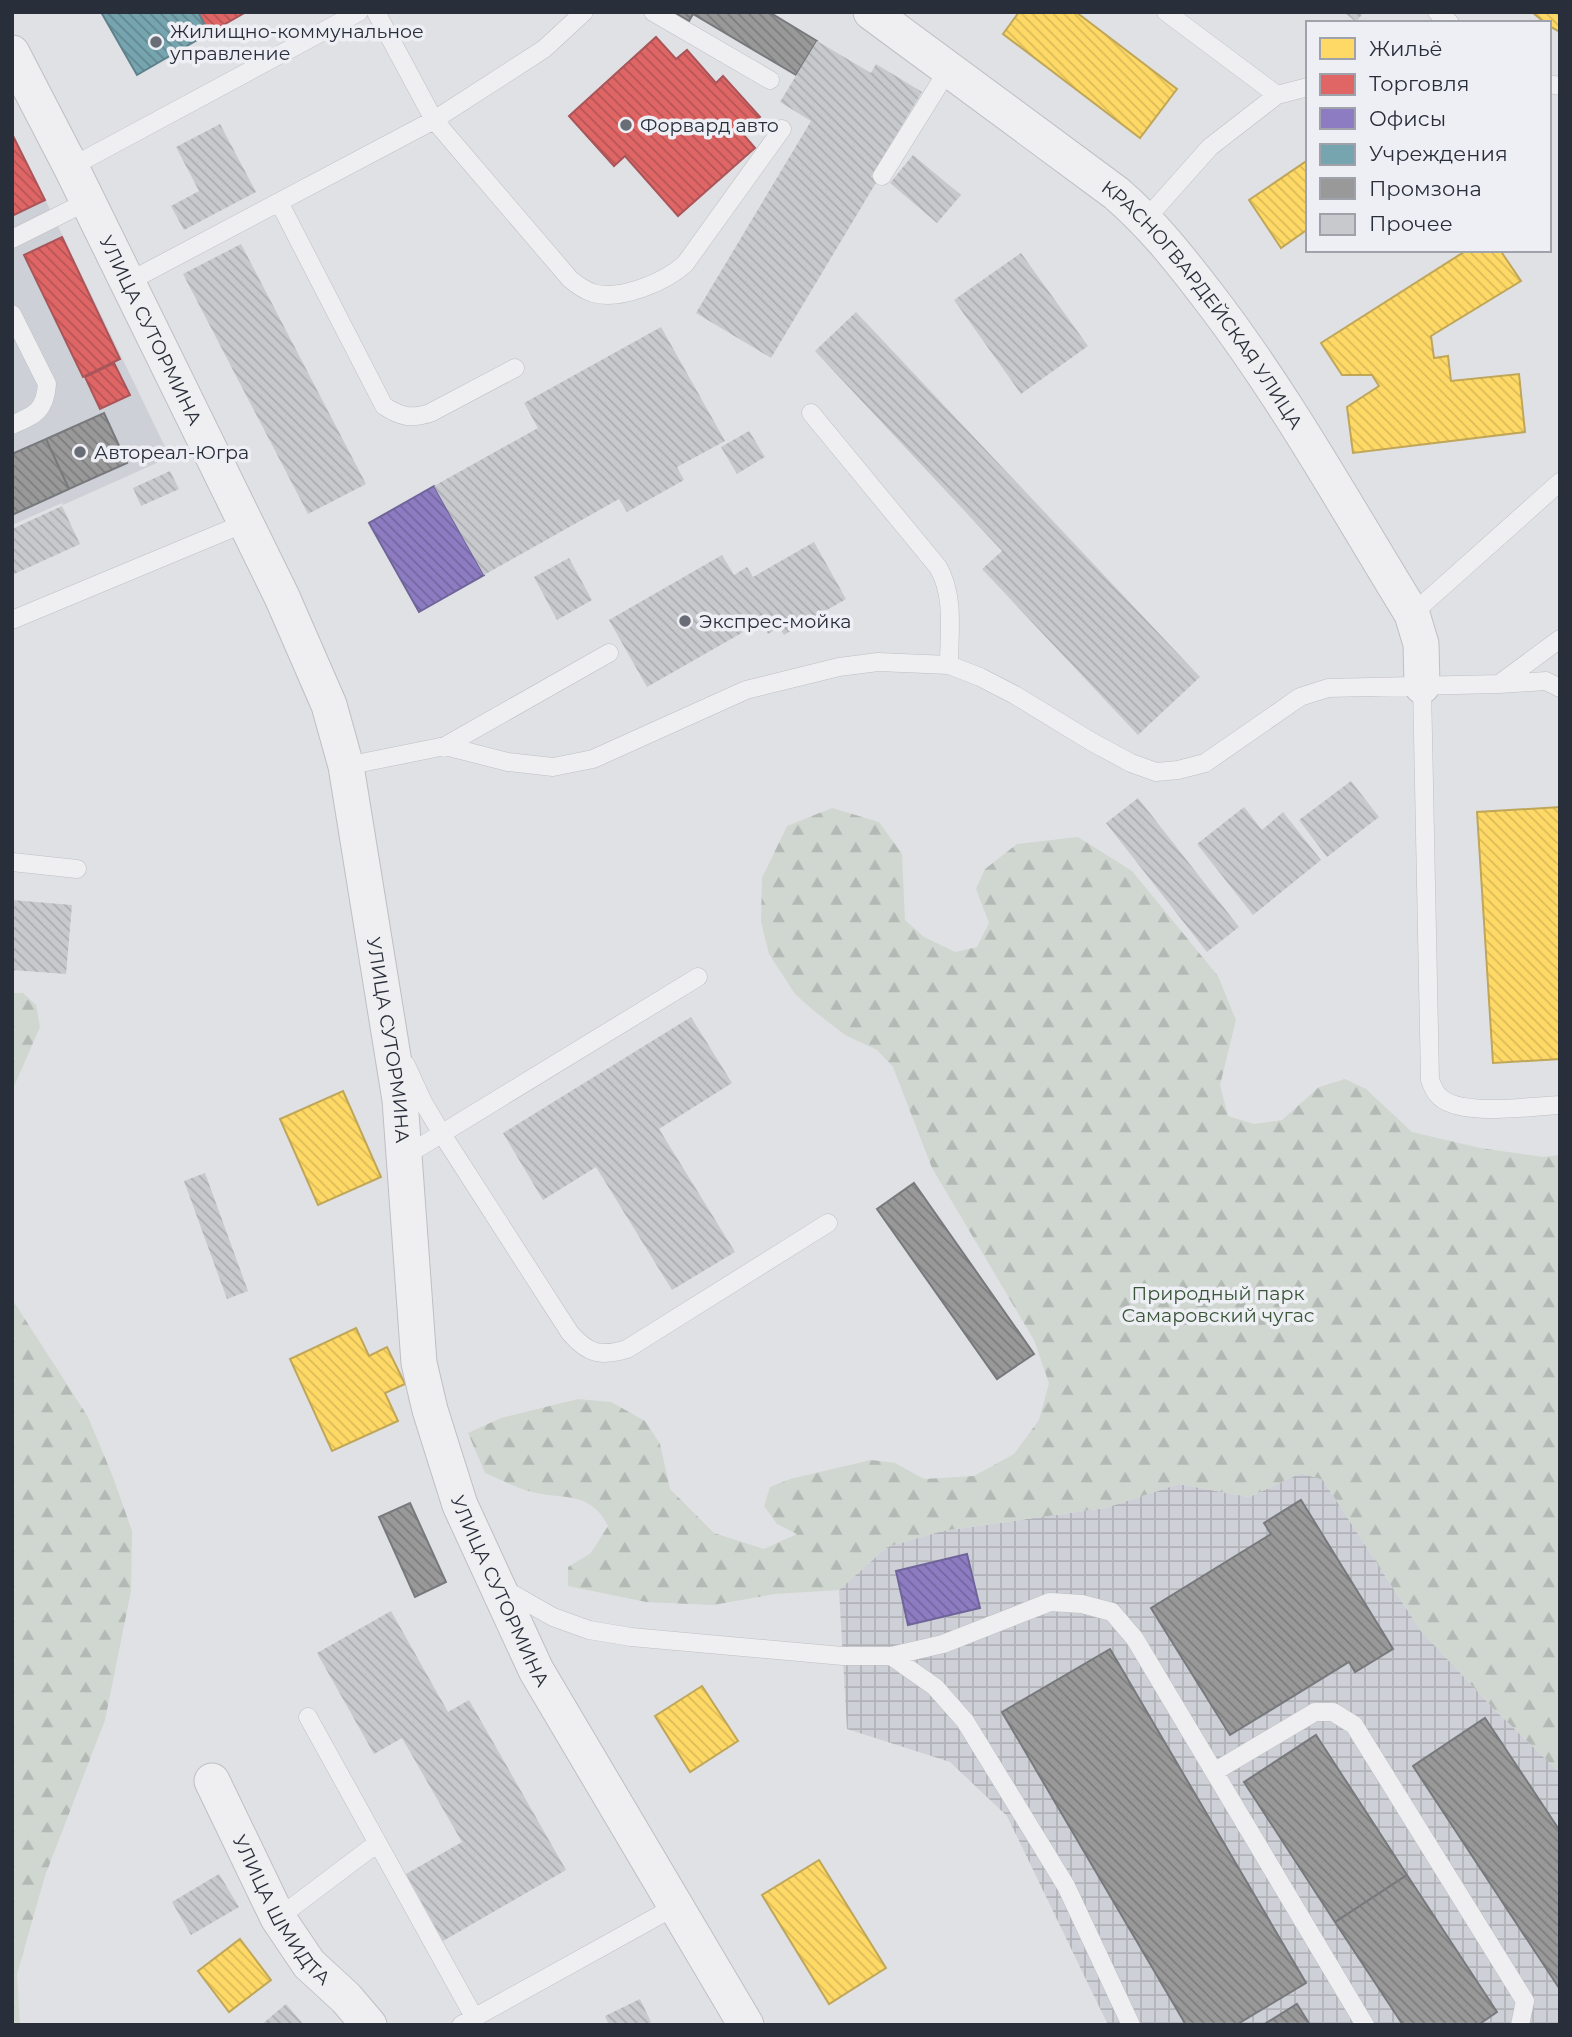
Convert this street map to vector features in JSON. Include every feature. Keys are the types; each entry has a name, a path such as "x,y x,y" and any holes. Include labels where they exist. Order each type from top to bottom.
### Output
{"street":[{"name":"КРАСНОГВАРДЕЙСКАЯ УЛИЦА","path":"871,12 1116,193 1146,219 1248,348 1412,614 1421,644 1422,686"},
{"name":"УЛИЦА СУТОРМИНА","path":"12,53 88,201 310,656 329,705 346,766 400,1100 419,1363 430,1410 460,1505 536,1671 746,2025"},
{"name":"УЛИЦА ШМИДТА","path":"212,1781 278,1917 309,1964 346,1998 369,2025"}],"lane":[{"path":"71,167 359,12"},
{"path":"376,12 434,120 570,279 582,288 609,295 634,290 672,276 685,264 782,130"},
{"path":"128,282 434,120 544,48 584,12"},
{"path":"653,12 770,80"},
{"path":"1166,12 1277,94"},
{"path":"882,176 948,70"},
{"path":"1146,219 1210,147 1277,94 1306,87"},
{"path":"12,239 88,201"},
{"path":"279,202 384,406 399,416 415,418 430,413 515,368"},
{"path":"12,314 47,384 41,407 33,416 12,425"},
{"path":"811,413 938,567 945,580 949,600 949,665"},
{"path":"1412,614 1560,482"},
{"path":"12,620 244,523"},
{"path":"1499,684 1560,639"},
{"path":"346,766 446,746 609,653"},
{"path":"446,746 508,761 553,767 593,759 746,690 839,667 878,662 949,665 980,677 1092,742 1131,763 1156,772 1205,763 1300,697 1328,688 1546,681 1560,688"},
{"path":"1422,686 1430,1080 1438,1096 1457,1106 1479,1108 1560,1105"},
{"path":"12,862 78,869"},
{"path":"405,1156 698,977"},
{"path":"387,1020 423,1102 442,1134 570,1333 580,1344 597,1353 610,1354 627,1349 828,1223"},
{"path":"498,1585 553,1617 589,1630 631,1637 842,1656 891,1656 943,1644 1050,1602 1082,1604 1112,1612 1135,1639 1366,2025"},
{"path":"891,1656 935,1687 965,1721 1066,1886 1131,2025"},
{"path":"1214,1772 1315,1712 1334,1712 1354,1725 1525,2001 1520,2025"},
{"path":"308,1717 468,2021 676,1906"},
{"path":"278,1917 376,1844"}],"shaded area":[{"path":"12,131 170,457 12,525"},
{"path":"1301,1473 1323,1480 1421,1631 1493,1708 1560,1773 1560,2025 1108,2025 1007,1816 950,1762 847,1729 839,1590 887,1547 942,1531 1105,1508 1179,1484 1249,1497"}],"green space":[{"name":"Природный парк Самаровский чугас","path":"832,808 879,822 902,854 905,920 924,937 955,952 977,947 989,923 976,889 985,869 1017,844 1078,837 1132,871 1218,976 1236,1020 1220,1085 1228,1116 1254,1124 1282,1120 1319,1087 1345,1079 1366,1089 1412,1132 1480,1148 1543,1157 1560,1155 1560,1773 1493,1708 1421,1631 1323,1480 1301,1473 1249,1497 1179,1484 1105,1508 942,1531 887,1547 839,1590 775,1594 713,1605 646,1602 568,1586 568,1567 591,1553 608,1526 601,1515 593,1507 575,1498 526,1490 485,1473 468,1433 501,1418 578,1399 611,1402 645,1421 660,1444 670,1489 714,1533 764,1549 797,1534 777,1524 764,1506 770,1487 790,1479 871,1460 895,1463 924,1479 974,1476 1014,1454 1039,1420 1049,1383 1034,1340 932,1168 893,1067 877,1050 845,1035 795,994 769,954 761,922 762,878 787,826"},
{"path":"12,993 23,993 36,1005 40,1027 12,1091"},
{"path":"12,1299 88,1417 132,1531 131,1591 105,1720 45,1876 17,1974 20,2025 12,2025"}],"building: Жильё":[{"path":"1019,12 1076,12 1177,89 1140,138 1003,34"},
{"path":"1532,12 1560,12 1560,32 1551,27 1551,21 1543,21"},
{"path":"1306,161 1306,230 1281,248 1249,200"},
{"path":"1464,252 1501,252 1521,281 1431,336 1434,358 1448,356 1451,381 1519,374 1525,432 1353,453 1347,407 1379,386 1372,375 1342,375 1321,343"},
{"path":"1560,807 1560,1059 1493,1063 1477,812"},
{"path":"343,1091 381,1177 318,1205 280,1119"},
{"path":"356,1328 369,1356 387,1347 405,1384 385,1393 398,1421 332,1451 290,1359"},
{"path":"702,1686 738,1741 690,1772 655,1716"},
{"path":"819,1860 886,1968 829,2004 762,1895"},
{"path":"240,1939 271,1980 229,2012 198,1971"}],"building: Торговля":[{"path":"198,12 246,12 209,33"},
{"path":"656,37 676,59 687,50 716,83 723,76 760,117 742,133 755,148 678,216 625,156 614,166 569,116"},
{"path":"12,134 45,200 12,216"},
{"path":"62,237 120,359 83,377 24,255"},
{"path":"114,363 130,395 100,409 85,377"}],"building: Офисы":[{"path":"434,486 484,575 419,612 369,523"},
{"path":"967,1554 980,1608 908,1625 896,1571"}],"building: Учреждения":[{"name":"Жилищно-коммунальное управление","path":"101,12 198,12 209,33 137,75"}],"building: Промзона":[{"path":"674,12 769,12 817,41 796,75 693,14 689,21"},
{"path":"104,413 127,463 69,489 46,439"},
{"path":"46,439 69,489 12,515 12,454"},
{"path":"914,1183 1034,1354 997,1379 877,1209"},
{"path":"1301,1500 1393,1649 1355,1672 1349,1662 1230,1735 1151,1608 1271,1534 1264,1523"},
{"path":"410,1503 446,1582 415,1597 379,1517"},
{"path":"1110,1649 1306,1983 1236,2025 1186,2025 1002,1712"},
{"path":"1485,1718 1560,1831 1559,1988 1413,1766"},
{"path":"1316,1735 1407,1875 1335,1922 1244,1782"},
{"path":"1407,1875 1497,2012 1478,2025 1403,2025 1335,1922"},
{"path":"1297,2004 1310,2025 1263,2025"}],"building: Прочее":[{"path":"1344,12 1364,12 1355,21"},
{"path":"817,41 871,73 876,64 922,92 871,177 877,181 771,358 696,313 811,121 780,102"},
{"path":"220,124 256,192 184,230 171,206 199,191 176,147"},
{"path":"913,155 961,195 937,223 890,183"},
{"path":"241,244 366,484 308,514 183,274"},
{"path":"1021,253 1088,346 1021,394 954,300"},
{"path":"856,312 1200,677 1138,735 982,569 1002,551 815,351"},
{"path":"661,327 725,441 677,467 684,480 627,512 619,499 484,575 434,486 538,428 524,403"},
{"path":"749,431 765,457 737,474 721,447"},
{"path":"170,471 179,489 141,506 133,488"},
{"path":"62,506 80,544 12,575 12,529"},
{"name":"Экспрес-мойка","path":"814,542 846,599 784,635 779,627 768,634 761,622 647,687 609,620 722,555 734,575 747,567 753,577"},
{"path":"569,558 592,600 557,620 534,577"},
{"path":"1351,781 1379,817 1327,857 1299,820"},
{"path":"1138,798 1239,927 1207,952 1106,823"},
{"path":"1244,807 1262,830 1283,812 1321,860 1253,915 1197,844"},
{"path":"12,900 72,905 66,974 12,970"},
{"path":"691,1017 732,1083 659,1129 735,1252 672,1290 596,1167 543,1200 503,1133"},
{"path":"205,1173 248,1291 227,1299 184,1181"},
{"path":"391,1611 448,1712 469,1700 566,1870 443,1941 406,1874 462,1842 402,1738 374,1754 317,1653"},
{"path":"219,1874 239,1907 191,1935 172,1902"},
{"path":"640,1999 651,2022 645,2025 609,2025 605,2016"},
{"path":"286,2004 304,2025 261,2025"}],"place":[{"name":"Жилищно-коммунальное управление","path":"156,42"},
{"name":"Форвард авто","path":"626,125"},
{"name":"Автореал-Югра","path":"80,452"},
{"name":"Экспрес-мойка","path":"685,621"}]}
